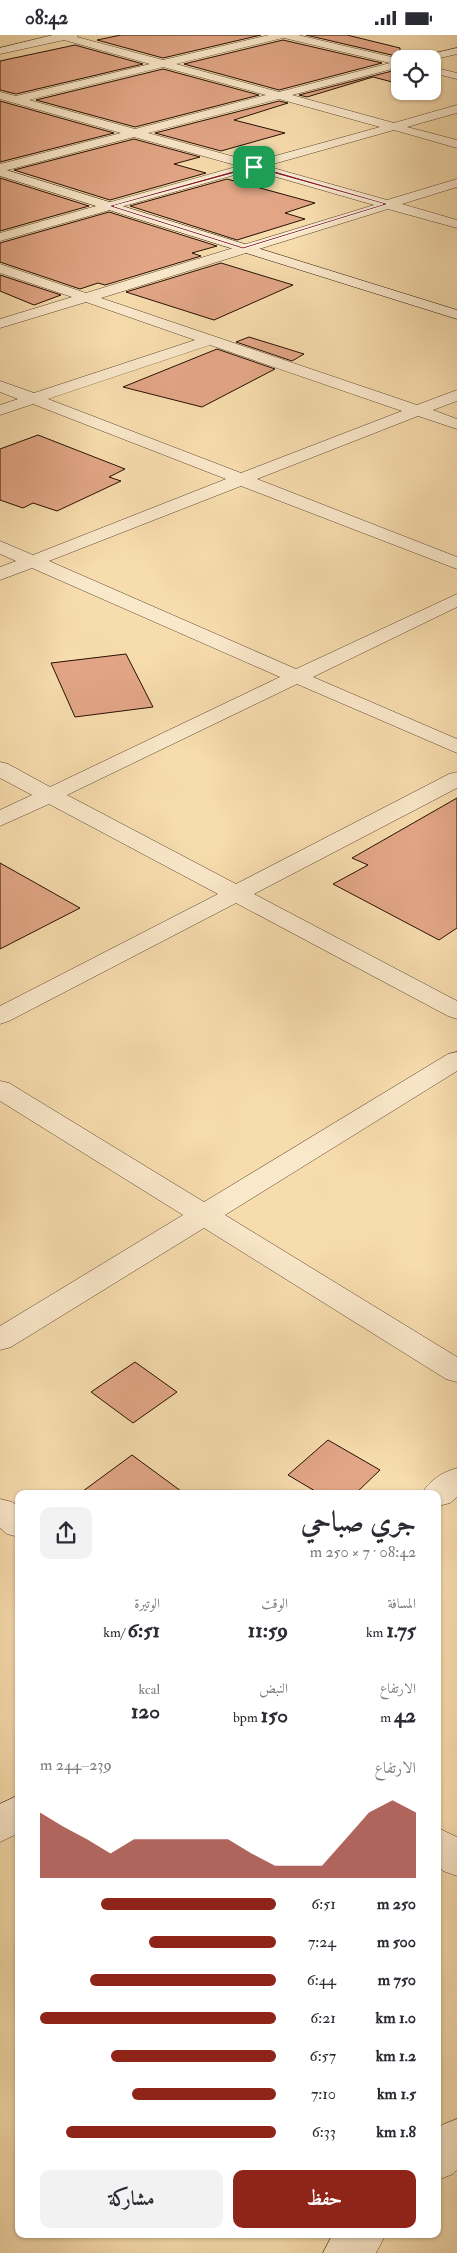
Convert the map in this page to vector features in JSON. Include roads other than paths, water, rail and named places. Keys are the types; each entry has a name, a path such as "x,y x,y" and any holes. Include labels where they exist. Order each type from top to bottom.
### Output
{"street":[{"path":"0,104 283,35 391,61"},
{"path":"0,51 65,36 457,144"},
{"path":"441,55 457,51"},
{"path":"0,168 391,65"},
{"path":"441,72 457,76"},
{"path":"0,95 457,224"},
{"path":"0,237 457,109"},
{"path":"0,172 457,315"},
{"path":"0,324 457,183"},
{"path":"0,268 457,424"},
{"path":"0,410 209,339"},
{"path":"0,385 457,563"},
{"path":"0,574 457,395"},
{"path":"0,547 457,747"},
{"path":"0,819 457,600"},
{"path":"0,769 457,1011"},
{"path":"0,1015 457,779"},
{"path":"0,1340 457,1060"},
{"path":"0,1089 457,1371"},
{"path":"441,1492 457,1480"},
{"path":"0,1511 15,1522"},
{"path":"0,1826 15,1814"},
{"path":"441,1847 457,1859"},
{"path":"441,2156 457,2139"},
{"path":"345,2253 360,2238"}]}
